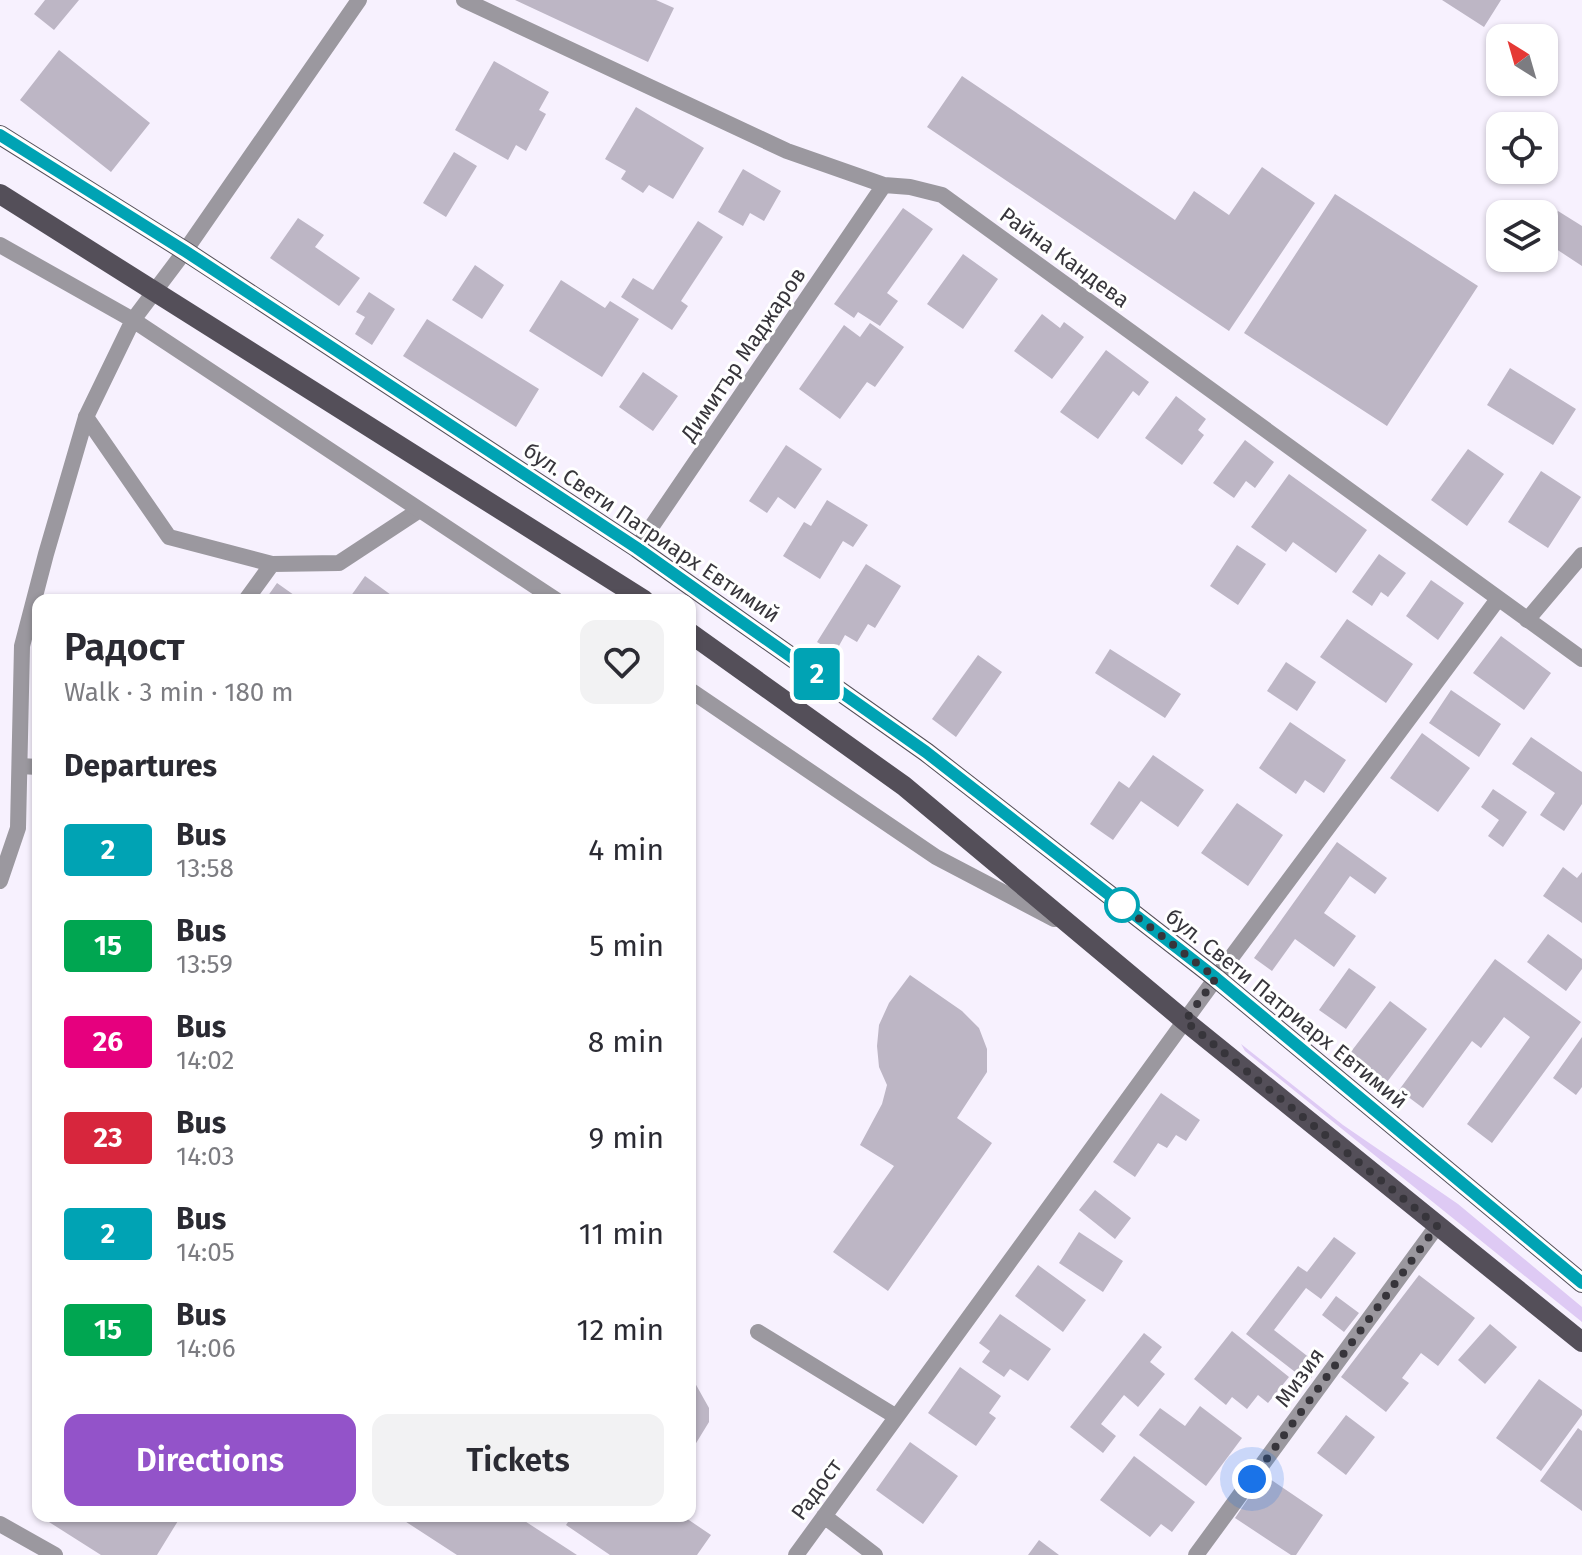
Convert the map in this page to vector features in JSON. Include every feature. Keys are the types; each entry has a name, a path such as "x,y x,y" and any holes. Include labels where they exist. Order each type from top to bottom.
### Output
{"main road":[{"name":"бул. Свети Патриарх Евтимий","path":"0,135 185,251 637,548 926,752 1216,978 1582,1283"},
{"path":"0,194 636,594"},
{"path":"696,637 904,786 1185,1021 1582,1342"}],"street":[{"path":"36,594 86,417 133,320 185,251 359,0"},
{"name":"Райна Кандева","path":"464,0 787,151 884,185 910,187 942,195 1582,659"},
{"name":"Димитър Маджаров","path":"637,548 884,185"},
{"path":"0,245 133,320 547,594"},
{"path":"86,417 169,537 272,564 339,563 418,511"},
{"path":"1527,620 1582,555"},
{"path":"250,594 272,564"},
{"name":"Радост","path":"796,1555 1216,978 1498,599"},
{"path":"0,881 18,828 22,646 32,608"},
{"path":"696,694 936,857 1087,937"},
{"path":"20,766 32,767"},
{"name":"Мизия","path":"1196,1555 1437,1226"},
{"path":"758,1332 895,1416"},
{"path":"824,1516 875,1555"},
{"path":"0,1524 55,1555"}],"shaded area":[{"path":"1241,1044 1343,1125 1458,1204 1582,1307 1582,1322 1245,1051"}],"building":[{"path":"45,0 79,0 54,30 34,14"},
{"path":"515,0 656,0 674,8 648,62"},
{"path":"1442,0 1501,0 1484,27"},
{"path":"59,50 150,123 111,172 20,100"},
{"path":"494,61 549,92 539,110 546,114 526,151 516,145 508,160 455,130"},
{"path":"962,76 1175,220 1194,191 1229,215 1262,167 1315,203 1229,331 927,127"},
{"path":"636,107 704,148 673,199 649,185 643,193 621,179 626,171 605,159"},
{"path":"454,152 477,166 446,217 423,203"},
{"path":"743,169 781,191 764,221 750,213 743,226 718,212"},
{"path":"1335,194 1478,286 1387,426 1244,333"},
{"path":"903,208 933,229 887,293 898,301 880,326 858,312 854,318 834,304"},
{"path":"1558,211 1582,226 1582,266 1558,250"},
{"path":"298,218 324,235 315,247 360,278 339,306 270,258"},
{"path":"698,221 723,237 681,301 688,306 672,330 621,297 633,278 653,290"},
{"path":"963,254 998,279 963,329 927,304"},
{"path":"475,265 504,285 482,319 452,300"},
{"path":"561,280 605,308 610,301 639,319 602,377 529,331"},
{"path":"369,292 395,309 372,345 355,334 365,317 356,312"},
{"path":"1042,314 1060,328 1064,322 1084,337 1052,379 1014,351"},
{"path":"427,319 539,389 516,427 403,356"},
{"path":"870,323 904,347 875,387 867,382 840,419 799,389 844,325 860,337"},
{"path":"1106,350 1149,382 1139,396 1133,391 1098,439 1060,412"},
{"path":"1510,368 1576,409 1553,445 1487,405"},
{"path":"643,372 678,396 653,431 619,407"},
{"path":"1176,396 1206,419 1198,430 1204,435 1182,465 1145,438"},
{"path":"1245,440 1274,462 1255,488 1246,481 1234,498 1213,483"},
{"path":"786,445 822,469 795,509 778,497 767,513 749,501"},
{"path":"1468,449 1504,474 1467,526 1431,500"},
{"path":"1541,471 1581,497 1548,548 1508,522"},
{"path":"1289,474 1367,530 1336,573 1293,542 1286,552 1251,527"},
{"path":"827,500 868,525 853,547 843,541 820,579 783,556 804,522 811,526"},
{"path":"1237,545 1266,564 1238,605 1210,586"},
{"path":"1379,554 1406,573 1388,597 1381,592 1372,606 1352,592"},
{"path":"866,564 901,586 875,628 868,624 857,642 845,635 835,653 817,642"},
{"path":"365,576 390,594 352,594"},
{"path":"1431,580 1464,603 1438,640 1406,616"},
{"path":"277,583 293,594 269,594"},
{"path":"1347,619 1413,664 1386,703 1320,657"},
{"path":"1501,636 1551,673 1524,710 1473,673"},
{"path":"1110,649 1181,694 1165,718 1095,673"},
{"path":"978,655 1002,672 956,737 932,719"},
{"path":"1286,662 1316,682 1297,711 1267,691"},
{"path":"1451,690 1501,724 1479,757 1429,723"},
{"path":"1290,722 1346,760 1324,793 1305,780 1296,794 1259,768"},
{"path":"1422,733 1470,768 1438,812 1390,778"},
{"path":"1531,737 1582,772 1582,804 1564,831 1540,815 1555,793 1512,764"},
{"path":"1153,755 1204,790 1178,827 1141,801 1113,840 1090,824 1119,781 1129,788"},
{"path":"1493,789 1527,812 1503,847 1488,836 1499,820 1481,807"},
{"path":"1237,803 1283,835 1248,886 1201,853"},
{"path":"1337,842 1387,878 1375,894 1350,876 1324,913 1356,936 1334,967 1295,939 1272,971 1254,958"},
{"path":"1563,867 1577,878 1582,872 1582,923 1543,896"},
{"path":"1548,934 1582,959 1582,969 1566,991 1527,962"},
{"path":"1495,959 1581,1022 1492,1143 1467,1124 1530,1037 1504,1017 1481,1048 1472,1041 1423,1108 1399,1090"},
{"path":"1349,968 1376,987 1346,1029 1319,1010"},
{"path":"910,975 962,1011 979,1028 987,1049 987,1072 957,1118 992,1143 888,1291 833,1252 894,1166 860,1145 882,1104 887,1085 879,1067 879,1025 889,1003"},
{"path":"1390,1001 1427,1029 1387,1082 1350,1053"},
{"path":"1582,1037 1582,1087 1576,1095 1553,1078"},
{"path":"1161,1093 1200,1120 1186,1141 1176,1135 1167,1148 1158,1143 1135,1177 1113,1162"},
{"path":"1095,1190 1131,1218 1115,1239 1079,1210"},
{"path":"1079,1232 1123,1261 1103,1292 1059,1263"},
{"path":"1334,1237 1356,1253 1321,1299 1306,1288 1274,1330 1320,1366 1308,1382 1246,1334 1298,1266 1307,1272"},
{"path":"1038,1265 1086,1300 1063,1332 1015,1296"},
{"path":"1419,1275 1475,1318 1438,1366 1421,1353 1402,1378 1409,1383 1386,1412 1341,1377"},
{"path":"1336,1296 1359,1313 1344,1332 1322,1315"},
{"path":"1000,1314 1051,1349 1028,1381 1010,1369 1004,1377 982,1362 990,1351 979,1343"},
{"path":"1490,1324 1517,1347 1485,1384 1458,1360"},
{"path":"1232,1331 1289,1377 1268,1403 1258,1395 1247,1409 1232,1397 1226,1405 1194,1379"},
{"path":"1144,1333 1162,1347 1150,1362 1165,1374 1138,1407 1124,1395 1101,1424 1116,1436 1103,1453 1070,1427"},
{"path":"960,1367 1001,1396 989,1413 996,1418 976,1446 928,1413"},
{"path":"1539,1379 1582,1410 1582,1415 1541,1471 1496,1438"},
{"path":"696,1385 709,1408 709,1422 696,1443"},
{"path":"1200,1406 1242,1438 1206,1486 1139,1435 1160,1408 1185,1426"},
{"path":"1346,1415 1375,1437 1346,1475 1317,1453"},
{"path":"1578,1428 1582,1431 1582,1511 1540,1481"},
{"path":"910,1442 958,1476 923,1524 876,1490"},
{"path":"1134,1456 1195,1502 1172,1532 1161,1524 1150,1537 1100,1500"},
{"path":"1264,1475 1323,1515 1296,1555 1291,1555 1235,1518"},
{"path":"49,1522 177,1522 157,1555 101,1555"},
{"path":"406,1522 526,1522 577,1555 457,1555"},
{"path":"568,1522 692,1522 711,1535 697,1555 610,1555 566,1525"},
{"path":"1039,1540 1059,1555 1028,1555"}],"bus line":[{"name":"2","path":"0,135 185,251 637,548 926,752 1216,978 1582,1283"}],"route":[{"path":"1122,905 1119,903 1216,978 1185,1021 1437,1226 1252,1479"}]}
